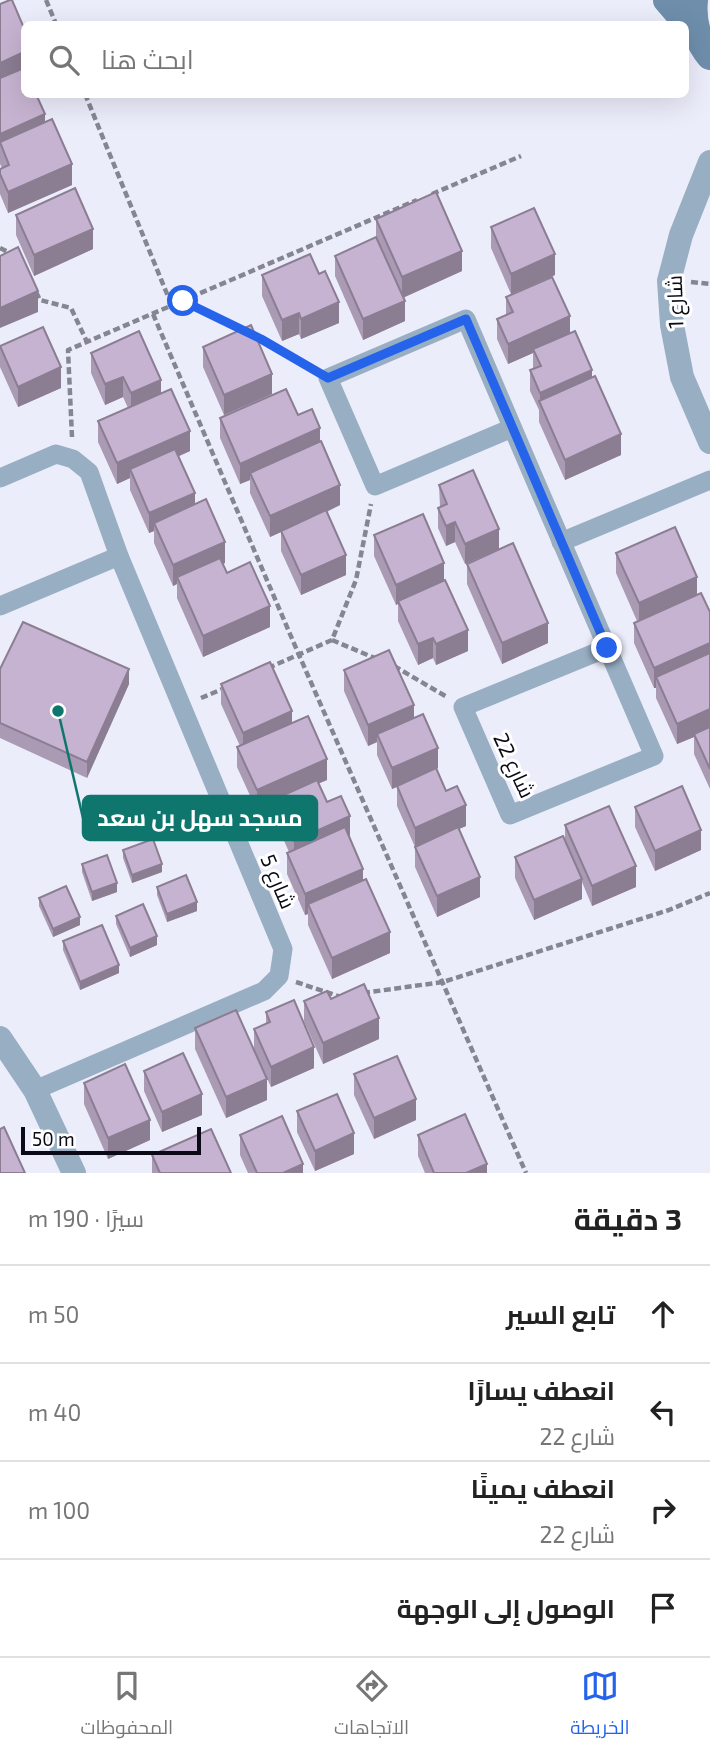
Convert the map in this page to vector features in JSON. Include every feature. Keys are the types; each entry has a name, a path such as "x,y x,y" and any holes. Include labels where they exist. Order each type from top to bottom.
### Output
{"main road":[{"path":"667,0 684,21"},
{"path":"694,0 693,13 704,46"},
{"path":"689,27 704,46"}],"street":[{"name":"شارع 1","path":"710,162 681,235 669,281 672,325 682,377 710,442"},
{"name":"شارع 22","path":"328,378 466,319 654,756 510,815 463,706"},
{"path":"328,378 375,486 512,428"},
{"path":"0,478 56,454 73,459"},
{"name":"شارع 5","path":"73,459 89,472 120,556 283,949 278,976"},
{"path":"561,542 710,480"},
{"path":"0,606 120,556"},
{"path":"463,706 607,648"},
{"path":"35,1090 264,991 278,976"},
{"path":"0,1038 35,1090 74,1173"}],"path":[{"path":"46,0 55,21"},
{"path":"87,98 172,306"},
{"path":"73,459 68,350 521,156"},
{"path":"0,248 19,257"},
{"path":"34,289 40,300 71,309 87,342"},
{"path":"183,301 261,339 328,378"},
{"path":"153,314 526,1173"},
{"path":"264,670 332,640 356,580 375,486"},
{"path":"332,640 400,668 463,706"},
{"path":"182,707 229,686"},
{"path":"278,976 339,997 443,982 669,910 710,893"}],"building":[{"path":"12,0 21,21 21,53 0,63 0,4"},
{"path":"21,69 21,98 38,98 45,114 0,134 0,78"},
{"path":"52,119 72,164 8,192 0,169 9,165 0,142"},
{"path":"75,188 93,229 34,255 16,215"},
{"path":"436,192 462,251 402,277 376,219"},
{"path":"534,208 555,254 511,274 491,227"},
{"path":"376,237 405,301 363,319 335,256"},
{"path":"18,247 38,291 0,308 0,256"},
{"path":"310,254 319,274 325,271 339,302 301,319 299,313 282,320 262,275"},
{"path":"552,277 570,316 508,344 497,319 513,312 506,297"},
{"path":"251,325 272,374 224,395 203,347"},
{"path":"43,327 61,367 18,387 0,346"},
{"path":"139,331 161,380 131,393 123,377 105,384 91,353"},
{"path":"575,331 592,370 540,393 530,370 541,366 533,349"},
{"path":"595,376 621,434 565,460 539,401"},
{"path":"171,389 190,431 117,463 98,421"},
{"path":"286,389 298,415 312,409 320,428 240,464 220,418"},
{"path":"321,441 340,485 270,516 250,473"},
{"path":"175,449 195,493 149,513 130,469"},
{"path":"473,470 499,529 465,544 455,522 446,526 438,508 447,504 439,485"},
{"path":"206,499 225,542 173,565 154,523"},
{"path":"326,510 346,555 301,575 281,531"},
{"path":"423,514 444,563 396,585 374,535"},
{"path":"675,527 697,577 639,603 616,553"},
{"path":"513,543 548,623 502,643 467,564"},
{"path":"220,558 227,573 250,562 270,606 203,636 177,577"},
{"path":"445,580 468,630 436,644 433,638 418,644 398,601"},
{"path":"701,593 710,612 710,643 654,668 634,623"},
{"path":"23,622 129,669 87,762 0,723 0,669"},
{"path":"389,650 414,705 368,725 344,670"},
{"path":"710,653 710,709 677,724 656,677"},
{"path":"270,662 292,711 243,733 221,684"},
{"path":"423,714 438,748 392,768 377,734"},
{"path":"308,716 327,759 257,790 237,747"},
{"path":"710,727 710,769 694,734"},
{"path":"436,768 446,791 457,786 466,805 415,828 397,786"},
{"path":"317,780 327,802 341,796 350,816 294,841 275,799"},
{"path":"682,786 701,830 655,851 635,807"},
{"path":"609,806 636,866 592,886 565,825"},
{"path":"345,827 363,869 305,894 287,853"},
{"path":"458,827 480,877 437,896 415,847"},
{"path":"563,836 582,879 534,900 515,857"},
{"path":"153,839 162,864 132,875 123,850"},
{"path":"107,855 117,883 92,892 82,864"},
{"path":"186,875 197,902 167,914 157,887"},
{"path":"366,879 390,932 332,958 308,904"},
{"path":"66,886 80,917 53,929 39,898"},
{"path":"143,904 157,936 130,948 116,916"},
{"path":"102,925 119,965 80,982 63,941"},
{"path":"364,984 379,1018 323,1043 304,1001 327,991 331,999"},
{"path":"294,1000 314,1047 271,1067 254,1029 270,1022 266,1012"},
{"path":"236,1010 267,1079 226,1097 195,1028"},
{"path":"183,1053 202,1094 162,1112 144,1071"},
{"path":"397,1056 416,1099 374,1118 354,1074"},
{"path":"125,1064 150,1120 108,1138 84,1083"},
{"path":"337,1094 354,1133 315,1151 297,1111"},
{"path":"465,1114 487,1164 466,1173 434,1173 418,1135"},
{"path":"282,1116 303,1164 283,1173 257,1173 240,1135"},
{"path":"4,1127 25,1173 0,1173 0,1129"},
{"path":"211,1129 231,1173 160,1173 152,1155"}],"place":[{"name":"مسجد سهل بن سعد","path":"58,711"}],"route":[{"path":"183,301 261,339 328,378 466,319 607,648"}]}
